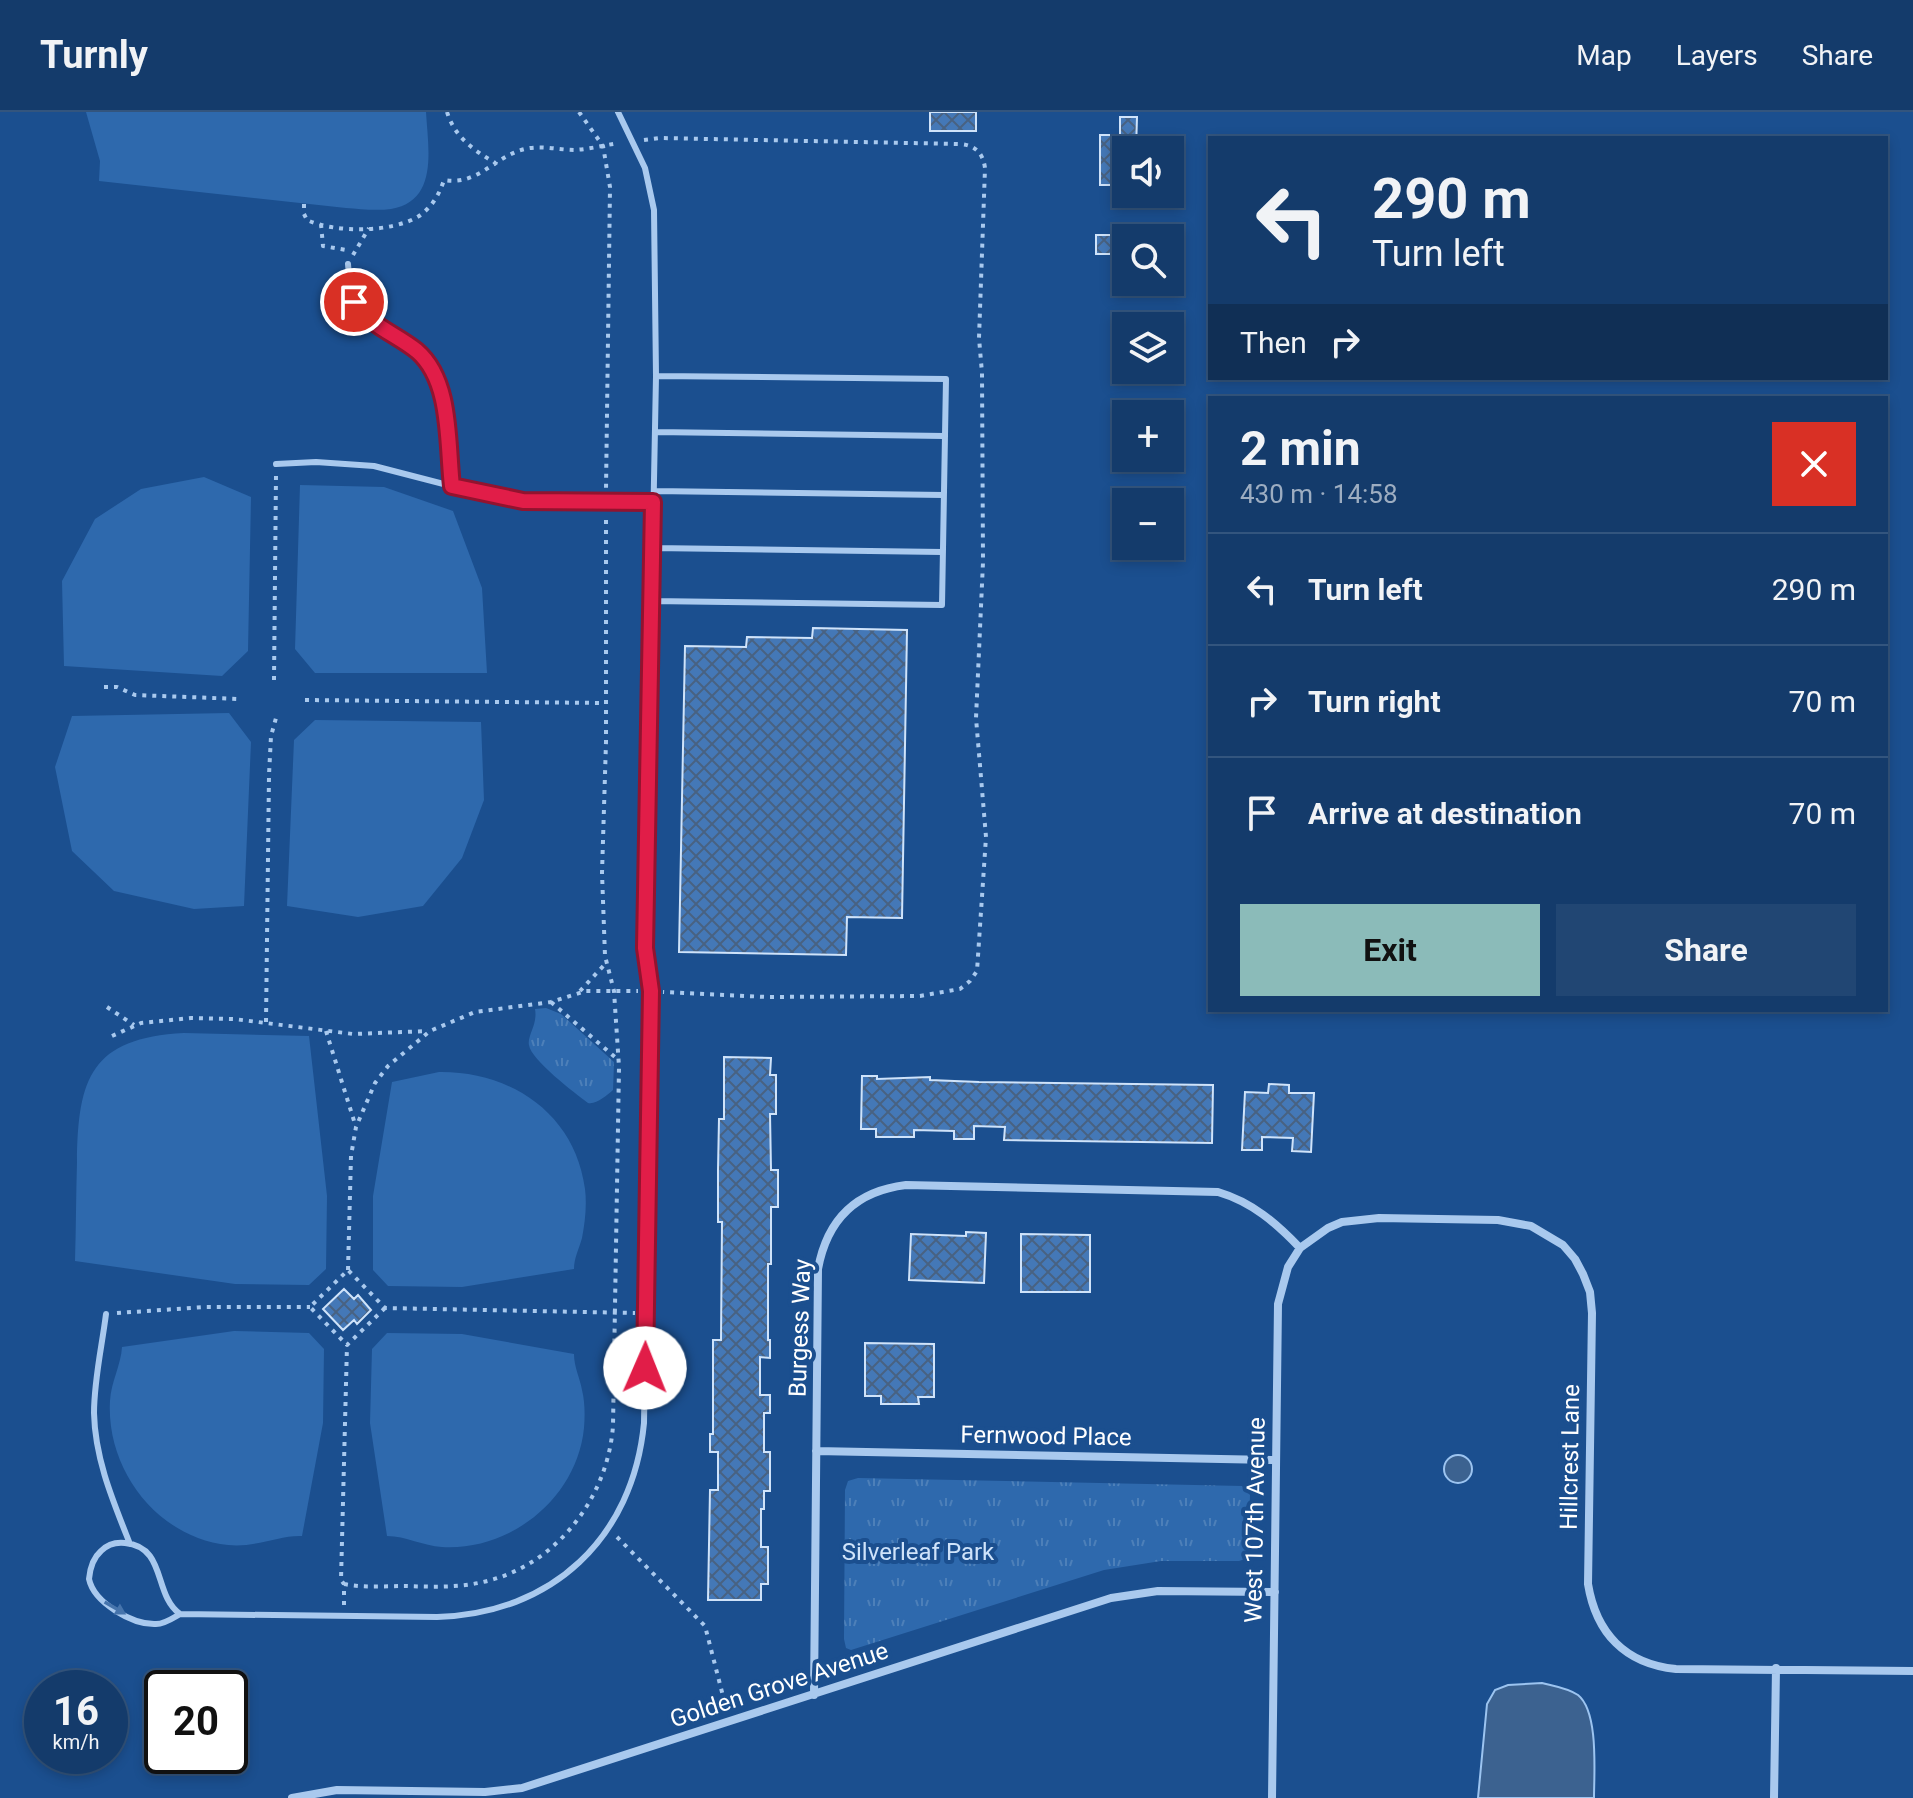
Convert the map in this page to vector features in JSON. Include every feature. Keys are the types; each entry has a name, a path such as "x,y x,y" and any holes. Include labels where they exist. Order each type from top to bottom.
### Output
{"street":[{"name":"Burgess Way","path":"814,1695 818,1282 821,1255 836,1222 848,1209 874,1192 906,1185 1218,1192 1252,1206 1281,1228 1300,1248"},
{"name":"Hillcrest Lane","path":"1300,1248 1342,1222 1379,1218 1516,1221 1539,1229 1563,1245 1575,1259 1590,1292 1588,1584 1596,1615 1616,1643 1645,1662 1660,1667 1913,1671"},
{"name":"West 107th Avenue","path":"1272,1798 1278,1304 1288,1267 1300,1248"},
{"name":"Fernwood Place","path":"816,1451 1276,1460"},
{"name":"Golden Grove Avenue","path":"292,1798 337,1790 485,1792 522,1788 1111,1598 1168,1591 1275,1592"},
{"path":"1774,1798 1776,1668"}],"lane":[{"path":"180,1614 167,1600 154,1559 138,1546 113,1544 96,1556 90,1574 93,1591 116,1609 149,1624 163,1623 180,1614 454,1616 500,1609 540,1592 559,1579 592,1550 608,1529 629,1489 642,1440 646,1313 651,991 645,948 656,376 654,210 645,168 618,112"},
{"path":"348,264 351,293 359,310 417,351 431,369 442,400 452,486"},
{"path":"652,601 942,605 946,379 656,376"},
{"path":"655,432 944,436"},
{"path":"276,464 356,463 523,501 653,502"},
{"path":"654,491 943,495"},
{"path":"653,548 942,552"},
{"path":"106,1314 95,1397 95,1427 104,1474 130,1544"}],"path":[{"path":"447,112 452,126 463,140 497,164"},
{"path":"344,1584 437,1587 492,1580 542,1555 563,1536 590,1502 609,1457 613,1426 619,1067 616,1058 614,991 606,963 602,846 606,742 606,380 611,220 610,187 603,146 579,112"},
{"path":"304,204 305,218 345,230 409,221 435,200 444,180 465,180 528,148 576,150 603,146"},
{"path":"321,224 323,246 355,251"},
{"path":"348,264 370,228"},
{"path":"274,680 276,464"},
{"path":"104,687 117,687 135,695 239,699"},
{"path":"305,700 605,703"},
{"path":"266,1022 269,775 271,736 276,718"},
{"path":"578,992 606,963"},
{"path":"106,1314 206,1307 310,1307 348,1270 351,1156 356,1127 381,1074 430,1031 482,1010 551,1002 578,992 614,991"},
{"path":"551,1002 616,1058"},
{"path":"107,1007 134,1025"},
{"path":"112,1036 134,1025 191,1018 266,1022 353,1034 430,1031"},
{"path":"326,1031 356,1127"},
{"path":"348,1270 385,1308 646,1313"},
{"path":"310,1307 347,1345"},
{"path":"344,1616 344,1584 341,1580 347,1345 385,1308"},
{"path":"608,1529 705,1626 723,1696"}],"green space":[{"path":"86,112 426,112 427,171 417,196 406,204 380,210 99,181 100,161"},
{"path":"204,477 251,497 248,651 222,676 64,666 62,581 95,519 141,489"},
{"path":"300,485 384,487 453,511 482,588 487,673 315,673 295,649"},
{"path":"229,713 251,742 244,906 194,909 114,891 72,851 55,767 72,716"},
{"path":"315,720 481,722 484,800 462,858 423,906 358,917 287,906 294,740"},
{"path":"546,1008 561,1014 614,1062 613,1090 594,1103 588,1103 554,1076 532,1051 529,1041 535,1009"},
{"path":"184,1033 309,1036 327,1196 326,1269 309,1285 235,1284 75,1261 78,1133 87,1086 96,1068 110,1054 128,1043"},
{"path":"439,1072 490,1079 514,1089 553,1118 568,1139 579,1162 586,1195 584,1226 574,1269 462,1287 388,1286 373,1270 373,1196 392,1082"},
{"path":"234,1331 309,1333 324,1349 323,1423 302,1536 248,1545 203,1540 159,1515 127,1475 117,1452 111,1427 110,1401 122,1347"},
{"path":"387,1333 462,1334 574,1354 584,1409 579,1453 569,1477 536,1515 515,1530 468,1546 442,1547 387,1536 370,1423 372,1349"},
{"name":"Silverleaf Park","path":"858,1478 1242,1486 1250,1495 1248,1552 1245,1559 1239,1561 1161,1561 1104,1570 851,1650 846,1648 844,1639 845,1490 848,1481"}],"shaded area":[{"path":"1458,1455 1468,1459 1472,1469 1468,1479 1458,1483 1448,1479 1444,1469 1448,1459"},
{"path":"1542,1683 1574,1693 1585,1703 1594,1744 1594,1798 1478,1798 1487,1704 1495,1690 1508,1685"}],"building":[{"path":"930,112 976,112 976,131 930,131"},
{"path":"1120,117 1137,117 1136,136 1112,136 1112,185 1100,185 1100,135 1120,135"},
{"path":"1096,235 1112,235 1112,254 1096,254"},
{"path":"813,628 907,630 902,918 847,917 846,955 679,952 685,646 746,647 747,637 812,638"},
{"path":"724,1057 771,1058 770,1075 776,1075 776,1114 770,1114 771,1170 778,1170 778,1207 771,1207 771,1264 768,1264 770,1358 760,1357 760,1395 770,1395 770,1413 764,1413 764,1452 770,1452 770,1491 764,1491 764,1509 761,1509 761,1547 768,1547 768,1584 761,1584 761,1600 708,1600 710,1490 718,1490 718,1452 710,1452 710,1434 713,1434 713,1340 721,1340 722,1222 718,1222 718,1170 719,1119 724,1119"},
{"path":"862,1076 877,1076 877,1079 930,1077 930,1080 979,1082 1213,1085 1212,1143 1004,1140 1005,1127 974,1126 974,1139 954,1139 954,1131 914,1130 914,1137 876,1137 876,1129 861,1129"},
{"path":"1269,1084 1289,1085 1289,1093 1314,1093 1311,1152 1292,1151 1293,1138 1262,1137 1262,1150 1242,1150 1245,1092 1268,1093"},
{"path":"966,1232 986,1233 984,1283 909,1280 911,1234 966,1236"},
{"path":"1021,1234 1090,1235 1090,1292 1021,1292"},
{"path":"344,1289 354,1299 358,1295 371,1310 357,1324 354,1320 343,1330 323,1309"},
{"path":"865,1343 934,1344 934,1397 918,1397 919,1404 881,1404 881,1396 865,1396"}],"route":[{"path":"354,302 366,317 417,351 431,369 442,400 452,486 523,501 653,502 645,948 651,991 645,1368"}]}
